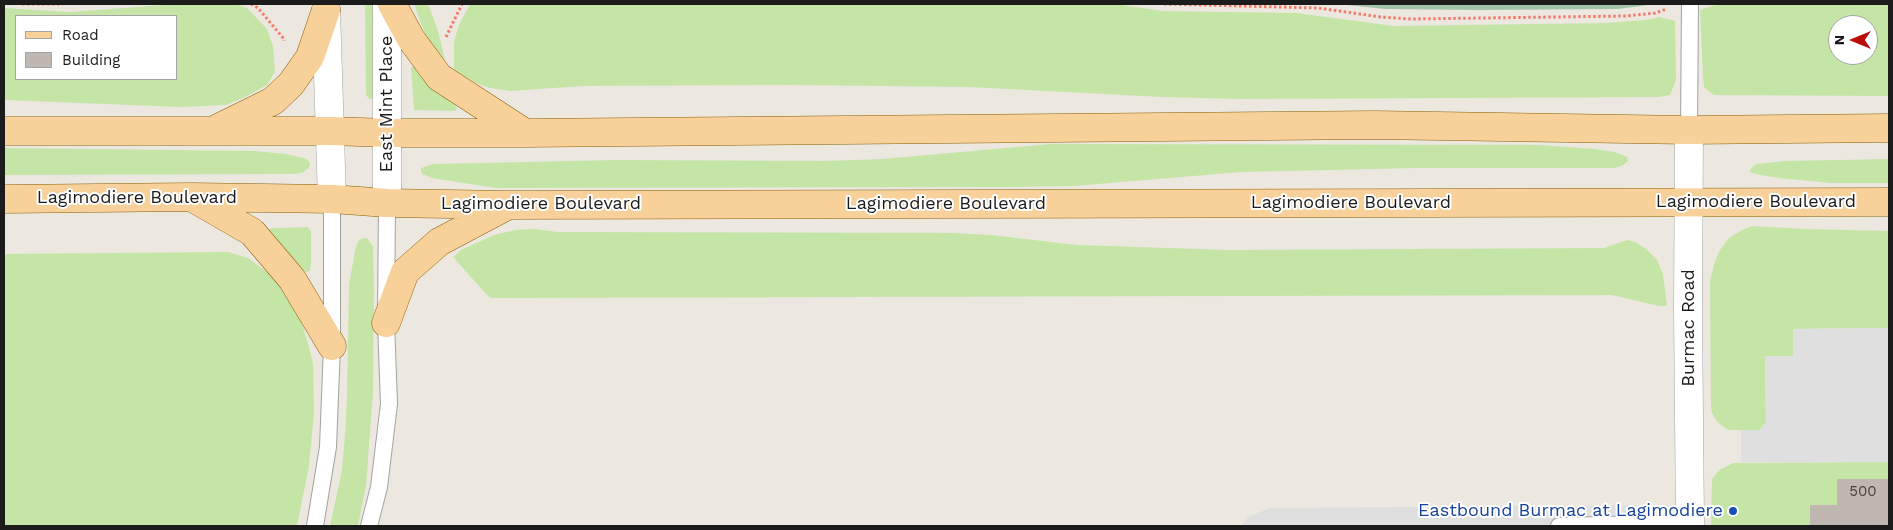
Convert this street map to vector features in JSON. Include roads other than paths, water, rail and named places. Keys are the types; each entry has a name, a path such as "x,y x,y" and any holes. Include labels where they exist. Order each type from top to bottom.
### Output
{"main road":[{"path":"392,4 411,40 439,77 525,133"},
{"path":"212,130 273,101 291,84 310,57 326,7"},
{"path":"4,131 331,130 387,133 525,133 1375,125 1689,130 1889,128"},
{"path":"192,197 252,232 292,279 332,346"},
{"name":"Lagimodiere Boulevard","path":"4,199 192,197 332,199 387,204 509,205 1889,202"},
{"path":"386,323 406,272 439,242 509,205"}],"street":[{"name":"East Mint Place","path":"387,4 387,204"},
{"path":"326,7 332,199"},
{"name":"Burmac Road","path":"1689,130 1690,524"}],"lane":[{"path":"1689,130 1690,4"},
{"path":"315,526 328,447 332,346 332,199"},
{"path":"369,526 379,487 389,404 386,323 387,204"},
{"path":"1559,526 1690,524"}],"place":[{"name":"Eastbound Burmac at Lagimodiere","path":"1733,511"}]}
